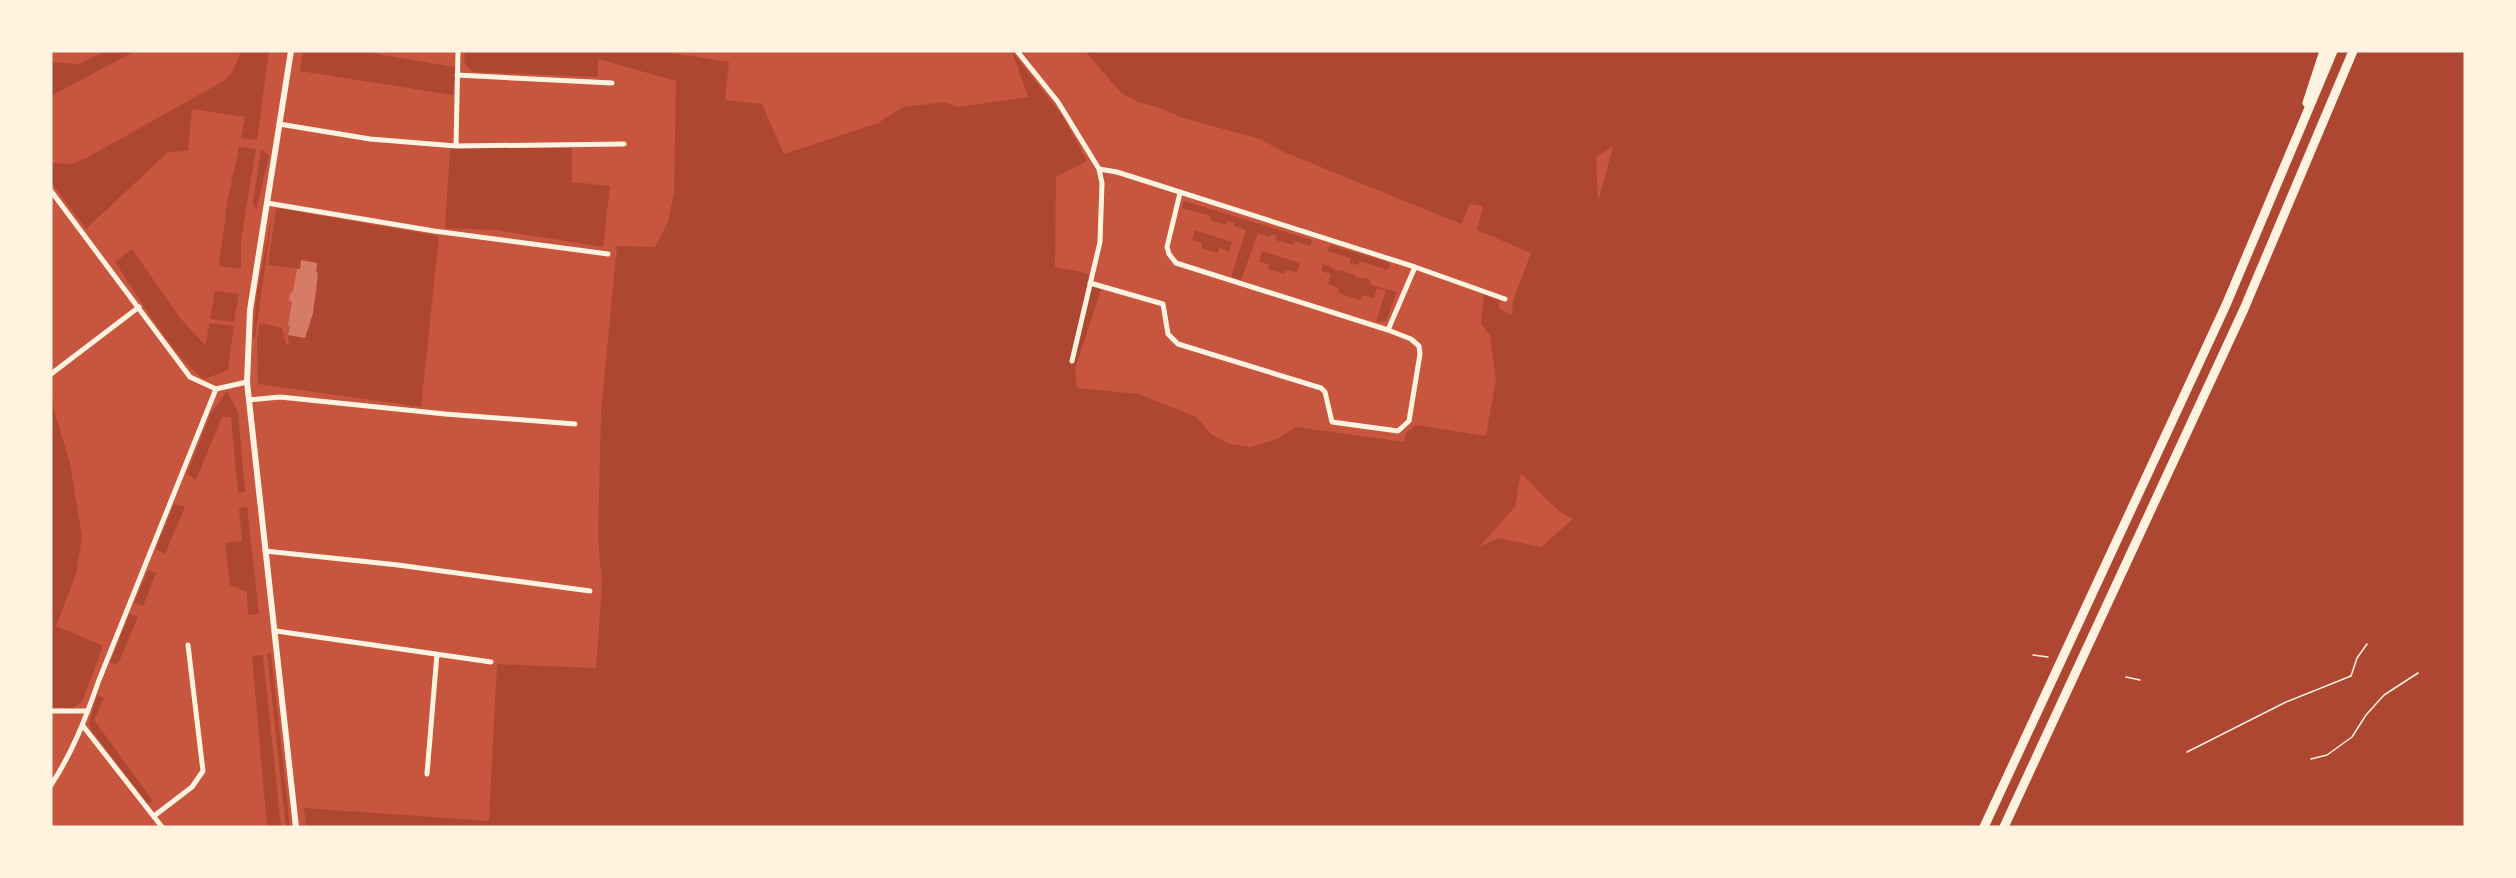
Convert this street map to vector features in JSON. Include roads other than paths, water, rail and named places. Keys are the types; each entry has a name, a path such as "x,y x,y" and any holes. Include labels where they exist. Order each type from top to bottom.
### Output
{"highway":[{"path":"2295,145 2324,51"},
{"path":"1984,827 2226,305 2333,51"},
{"path":"2004,827 2244,309 2353,51"}],"street":[{"path":"291,51 250,310 247,382 296,827"},
{"path":"456,146 458,51"},
{"path":"1017,51 1058,102 1099,169 1102,183 1100,242 1072,361"},
{"path":"457,75 612,83"},
{"path":"279,124 370,139 456,146 624,144"},
{"path":"1099,169 1415,267 1505,299"},
{"path":"51,191 190,377 216,389 247,382"},
{"path":"1090,283 1163,304 1168,334 1178,344 1322,388 1332,422 1398,431 1409,421 1420,354 1419,346 1410,339 1388,330 1176,263 1167,247 1180,193"},
{"path":"267,203 434,231 608,254"},
{"path":"1388,330 1415,267"},
{"path":"51,374 139,307"},
{"path":"51,785 83,726 216,389"},
{"path":"249,400 280,397 445,414 575,424"},
{"path":"265,551 398,564 590,591"},
{"path":"276,631 491,662"},
{"path":"154,816 192,787 203,771 188,645"},
{"path":"427,774 437,654"},
{"path":"51,711 88,711"},
{"path":"83,726 162,827"}]}
